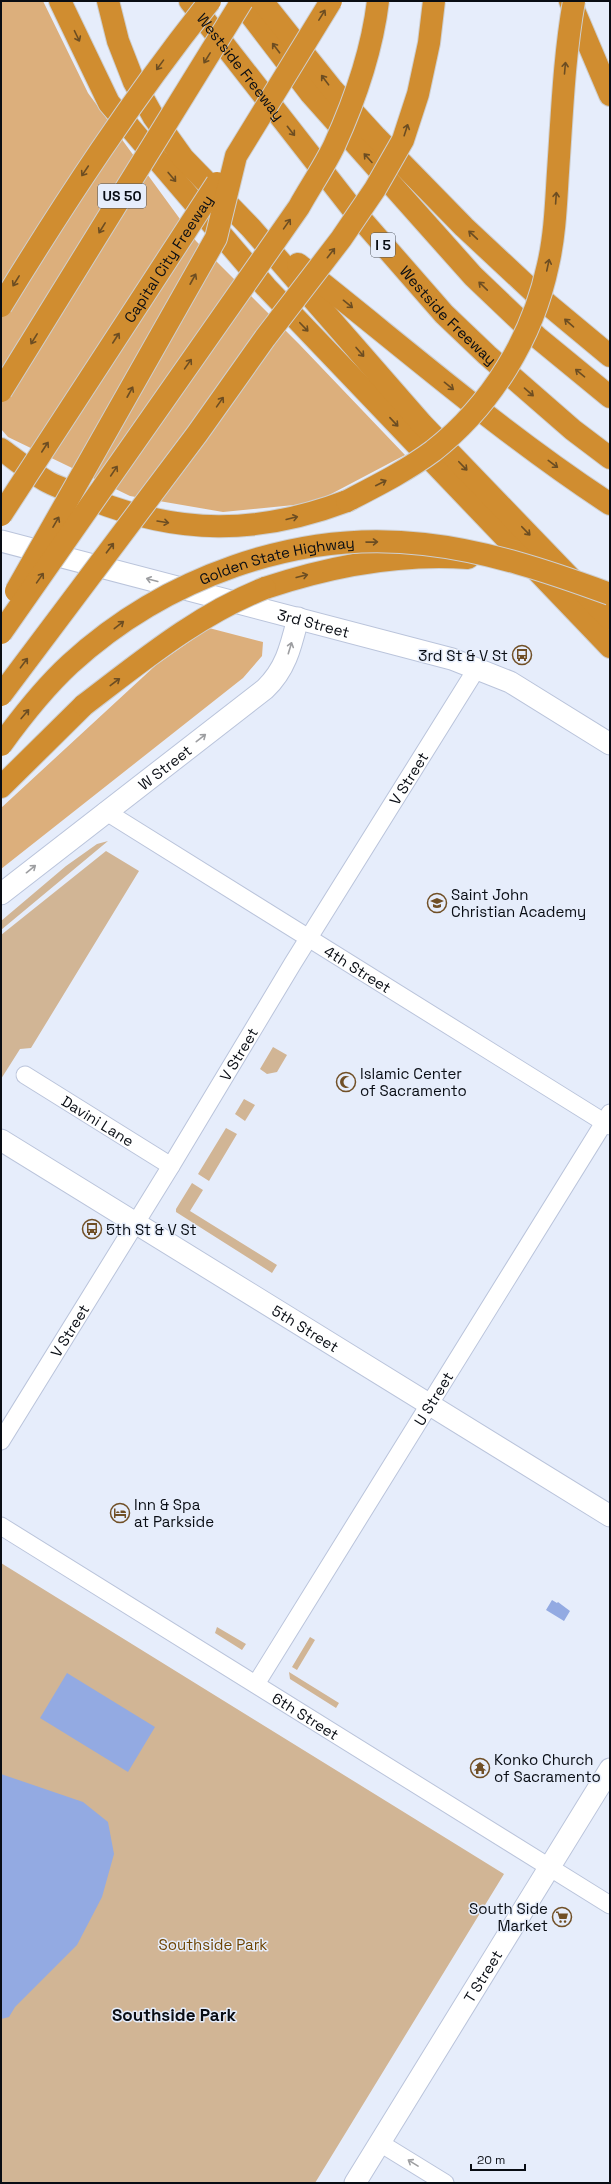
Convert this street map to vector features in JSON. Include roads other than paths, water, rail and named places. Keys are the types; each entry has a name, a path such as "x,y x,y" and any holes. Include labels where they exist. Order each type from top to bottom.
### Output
{"highway":[{"path":"60,1 109,103 114,109 266,287 610,646"},
{"path":"108,1 118,41 134,82 153,116 183,158 251,228 422,424 610,619"},
{"name":"Westside Freeway","path":"190,1 354,211 444,314 487,355 567,425 610,458"},
{"path":"1,306 73,189 126,111 210,1"},
{"path":"241,1 315,100 473,276 537,337 610,397"},
{"name":"US 50","path":"1,392 241,1"},
{"path":"262,1 333,90 374,136 475,237 539,297 610,356"},
{"name":"Capital City Freeway","path":"1,514 178,241 236,156 331,1"},
{"path":"1,633 299,207 334,147 361,76 375,24 378,1"},
{"path":"1,695 197,434 265,338 341,239 375,189 403,140 418,94 429,43 434,1"},
{"path":"570,1 610,95"},
{"path":"1,449 48,482 118,510 160,522 204,527 248,526 277,522 312,513 346,501 393,477 433,451 462,425 489,394 517,352 535,311 549,265 556,208 568,34 574,1"},
{"path":"1,616 216,238 236,156"},
{"path":"251,228 475,406 581,485 610,504"},
{"name":"Golden State Highway","path":"1,744 24,713 76,659 123,621 182,588 212,574 259,558 308,547 341,543 391,542 424,544 473,552 504,560 568,578 610,594"},
{"path":"1,787 84,705 176,635 233,601 298,577 349,565 401,558 453,557 504,560"}],"street":[{"name":"3rd Street","path":"1,541 452,659 477,668 516,686 610,744"},
{"name":"W Street","path":"1,894 274,680 286,662 298,618"},
{"name":"V Street","path":"1,1441 171,1166 308,938 477,668"},
{"name":"4th Street","path":"105,812 308,938 608,1120"},
{"name":"Davini Lane","path":"25,1075 171,1166"},
{"name":"U Street","path":"256,1684 429,1404 608,1120"},
{"name":"5th Street","path":"1,1140 610,1516"},
{"name":"6th Street","path":"1,1526 610,1905"},
{"name":"T Street","path":"355,2183 610,1769"},
{"path":"380,2143 445,2183"}],"water":[{"path":"552,1600 557,1603 558,1602 570,1611 564,1621 546,1610"},
{"path":"67,1673 155,1727 128,1772 40,1718"},
{"path":"1,1774 83,1802 108,1822 114,1854 102,1897 77,1945 15,2007 9,2017 1,2019"}],"place":[{"name":"3rd St & V St","path":"522,655"},
{"name":"Saint John Christian Academy","path":"437,903"},
{"name":"Islamic Center of Sacramento","path":"346,1082"},
{"name":"5th St & V St","path":"92,1229"},
{"name":"Inn & Spa at Parkside","path":"120,1513"},
{"name":"Konko Church of Sacramento","path":"480,1768"},
{"name":"South Side Market","path":"562,1917"}],"district":[{"name":"Southside Park","path":"174,2015"}]}
